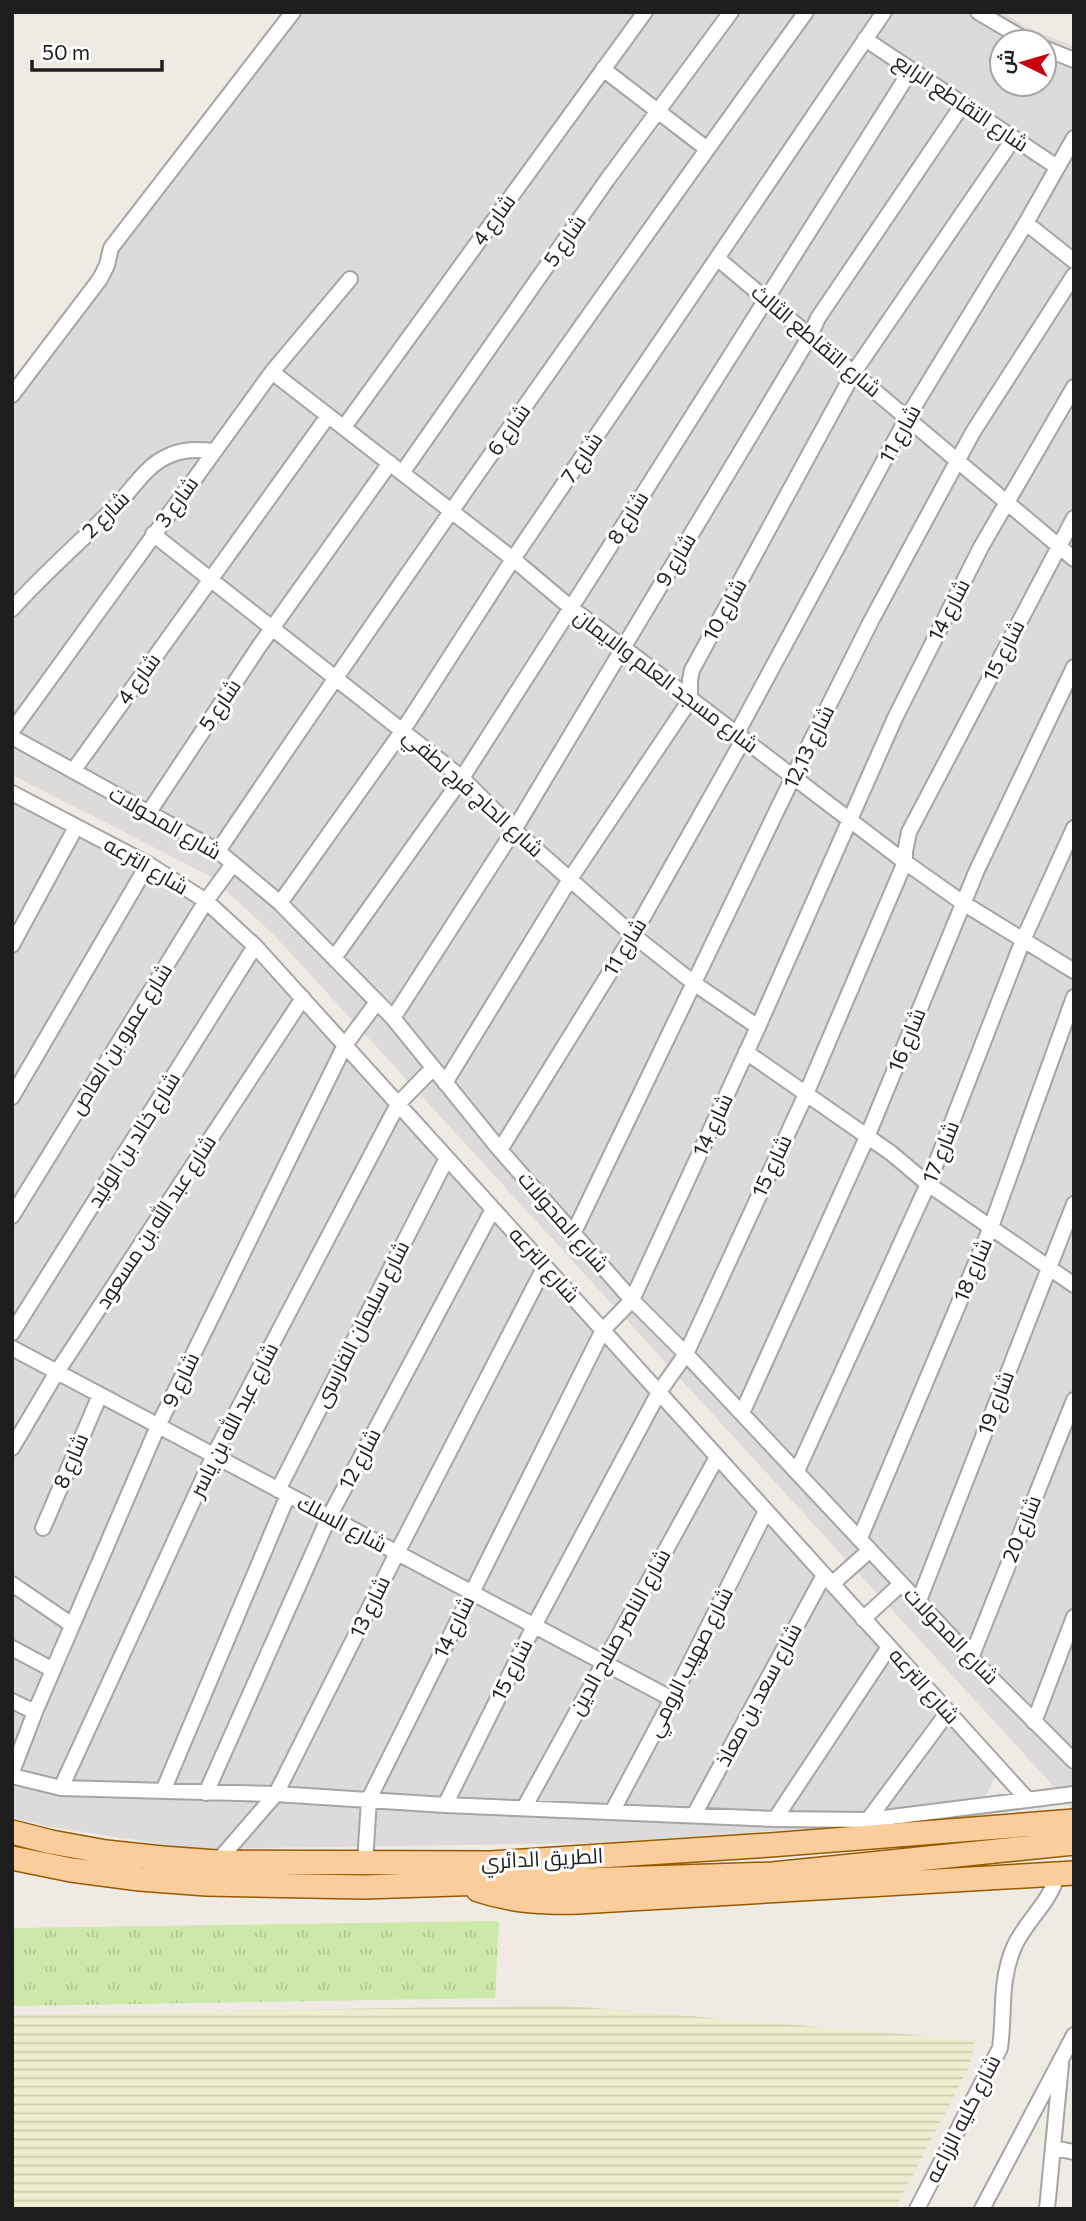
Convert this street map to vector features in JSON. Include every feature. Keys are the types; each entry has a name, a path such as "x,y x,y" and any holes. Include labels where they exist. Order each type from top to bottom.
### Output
{"main road":[{"name":"الطريق الدائري","path":"12,1832 106,1852 217,1862 491,1863 1074,1821"},
{"name":"الطريق الدائري","path":"12,1858 126,1878 206,1884 364,1887 773,1874 1074,1843"},
{"path":"458,1883 497,1896 538,1903 1066,1873"}],"street":[{"path":"12,395 100,279 111,248 293,12"},
{"name":"شارع 4","path":"344,427 645,12"},
{"name":"شارع 5","path":"402,474 607,180 731,12"},
{"name":"شارع 6","path":"218,851 335,678 806,12"},
{"name":"شارع 7","path":"280,903 403,730 513,559 884,12"},
{"path":"978,12 1005,28"},
{"name":"شارع التقاطع الرابع","path":"866,39 1057,167"},
{"path":"603,69 707,149"},
{"name":"شارع 8","path":"334,958 461,778 911,70"},
{"name":"شارع 9","path":"393,1018 514,830 810,336 818,318 963,104"},
{"name":"شارع 10","path":"445,1083 570,879 690,700 692,670 854,372 1014,138"},
{"name":"شارع 11","path":"500,1150 633,935 907,418 1026,223 1074,138"},
{"path":"1026,223 1074,261"},
{"name":"شارع التقاطع الثالث","path":"717,258 1074,559"},
{"name":"شارع 12,13","path":"573,1234 871,621 973,432 1074,275"},
{"name":"شارع 3","path":"12,731 272,372 350,279"},
{"name":"شارع مسجد العلم والايمان","path":"272,372 690,700 905,862 963,903 1074,971"},
{"name":"شارع 14","path":"365,1863 369,1799 603,1330 632,1300 758,1027 895,719 981,547 1074,387"},
{"name":"شارع 4","path":"73,771 328,416"},
{"name":"شارع 2","path":"12,609 152,466 181,451 214,451"},
{"name":"شارع 5","path":"149,812 258,648 390,464"},
{"name":"شارع 15","path":"445,1805 534,1626 659,1392 686,1353 806,1094 905,862 909,832 1074,518"},
{"name":"شارع الحاج فرج لطفي","path":"153,534 461,778 514,830 633,935 695,984 758,1027"},
{"name":"شارع 16","path":"742,1413 867,1137 977,870 1074,667"},
{"name":"شارع المحولات","path":"12,737 218,851 280,903 393,1018 500,1150 632,1300 686,1353 918,1603 1074,1761"},
{"name":"شارع الترعه","path":"12,793 148,864 206,901 255,946 1027,1799"},
{"path":"12,945 76,827"},
{"name":"شارع 17","path":"797,1471 928,1184 1023,940 1074,828"},
{"path":"12,1097 148,864"},
{"name":"شارع عمرو بن العاص","path":"12,1216 206,901 233,864"},
{"name":"شارع خالد بن الوليد","path":"12,1333 255,946"},
{"name":"شارع 18","path":"860,1538 991,1227 1074,997"},
{"name":"شارع عبد الله بن مسعود","path":"13,1446 57,1372 303,998"},
{"name":"شارع 9","path":"12,1774 35,1712 158,1426 345,1045 377,1002"},
{"path":"746,1052 891,1153 928,1184 1074,1285"},
{"name":"شارع عبد الله بن ياسر","path":"61,1788 214,1455 398,1104 433,1068"},
{"name":"شارع سليمان الفارسى","path":"163,1791 283,1492 447,1158"},
{"name":"شارع 19","path":"918,1603 1074,1203"},
{"name":"شارع 12","path":"206,1793 329,1517 493,1209"},
{"name":"شارع 13","path":"217,1862 276,1794 545,1266"},
{"name":"شارع السلك","path":"12,1348 672,1699"},
{"name":"شارع 8","path":"43,1528 100,1395"},
{"name":"شارع 20","path":"971,1658 1074,1400"},
{"name":"شارع الناصر صلاح الدين","path":"524,1808 717,1457"},
{"name":"شارع صهيب الرومي","path":"612,1812 766,1511"},
{"name":"شارع سعد بن معاذ","path":"694,1815 828,1579 870,1550"},
{"path":"12,1584 72,1625"},
{"path":"863,1619 901,1584"},
{"path":"1034,1722 1074,1617"},
{"path":"775,1819 889,1647"},
{"path":"12,1648 53,1670"},
{"path":"12,1701 35,1712"},
{"path":"868,1820 948,1712"},
{"path":"12,1774 61,1788 276,1794 445,1805 775,1819 868,1820 1027,1799 1072,1796"},
{"name":"شارع كليه الزراعه","path":"917,2209 996,2057 1003,2030 1002,1995 1009,1962 1023,1931 1066,1873"},
{"path":"982,2209 1074,2035"},
{"path":"1047,2209 1062,2057"},
{"path":"1054,2148 1074,2152"}],"shaded area":[{"path":"293,12 1003,12 1029,28 988,28 988,98 1058,98 1058,40 1074,47 1074,1813 1058,1791 275,936 210,876 12,775 12,388 109,254"},
{"path":"12,800 208,910 1003,1761 975,1817 598,1843 193,1849 52,1827 12,1818"}],"green space":[{"path":"499,1921 495,1998 12,2006 12,1928"},
{"path":"558,2005 975,2040 970,2065 895,2209 12,2209 12,2015"}]}
